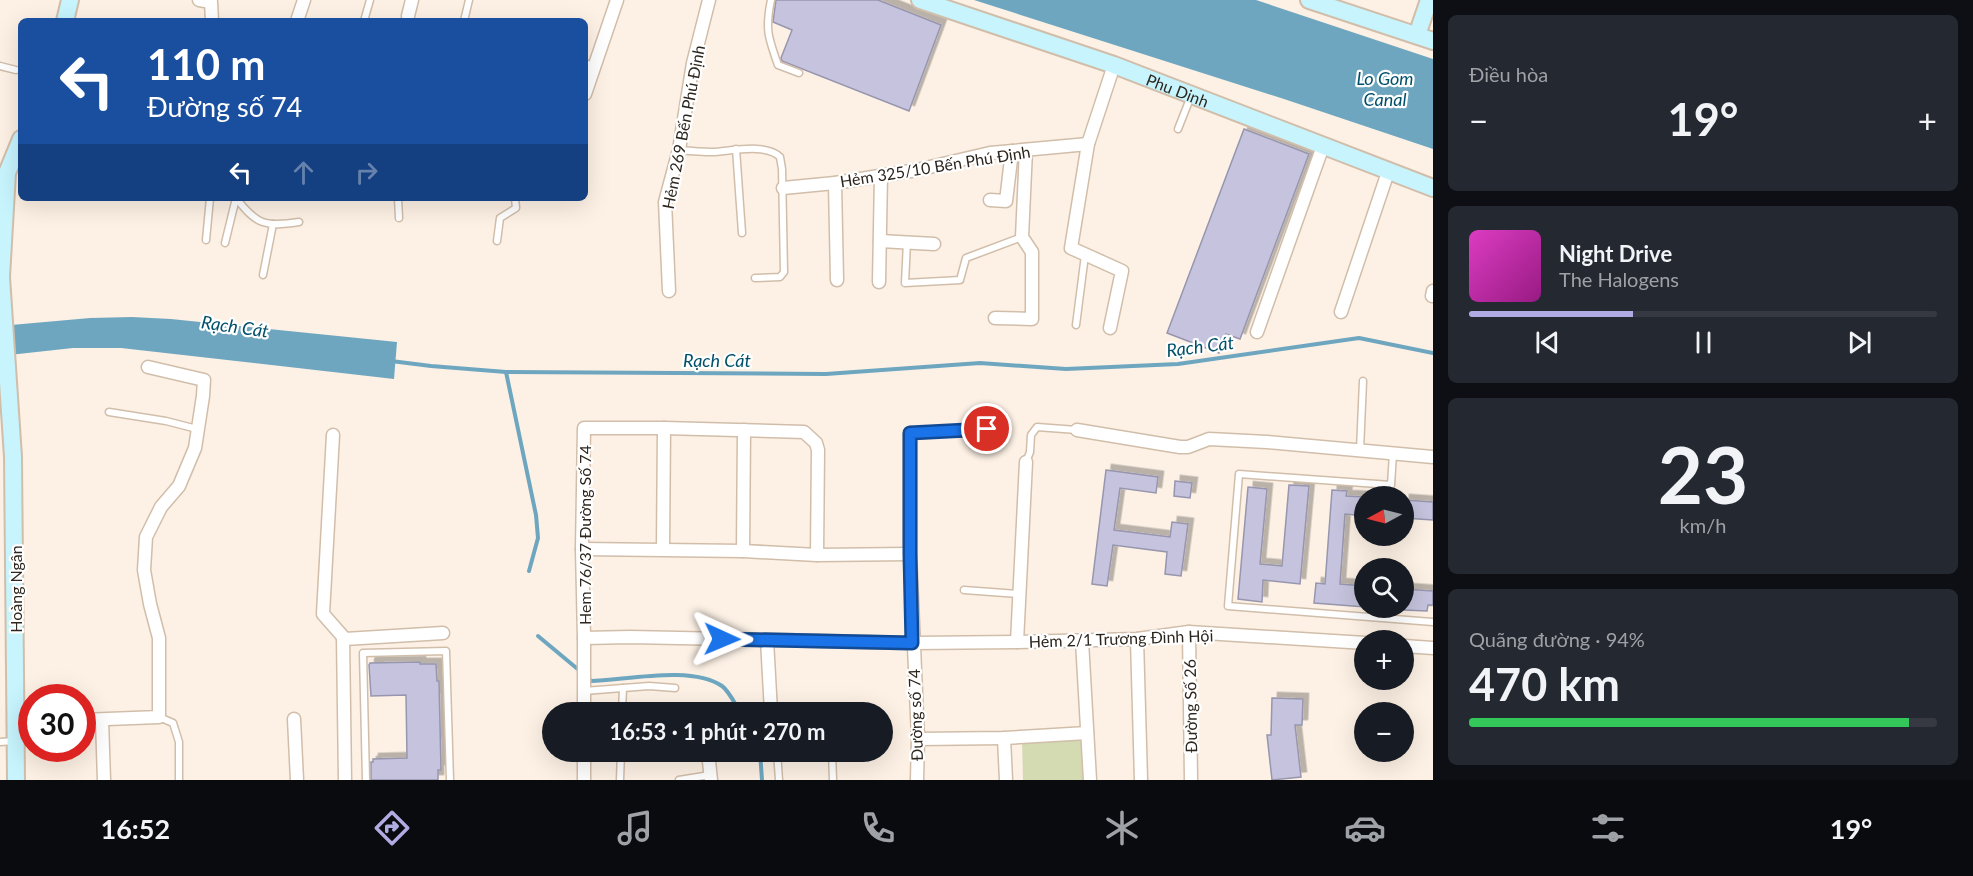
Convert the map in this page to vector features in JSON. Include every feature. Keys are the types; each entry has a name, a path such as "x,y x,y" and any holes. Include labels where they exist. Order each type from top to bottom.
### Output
{"street":[{"path":"66,18 70,0"},
{"path":"298,18 304,0"},
{"path":"408,16 412,0"},
{"path":"590,64 617,0"},
{"name":"Hẻm 269 Bến Phú Định","path":"669,291 665,202 679,150 693,63 709,0"},
{"name":"Phu Dinh","path":"920,0 1114,65 1388,172 1431,182"},
{"path":"1309,0 1433,41"},
{"path":"1417,35 1429,0"},
{"path":"208,1 211,18"},
{"path":"1110,328 1122,271 1071,248 1088,144 1114,65"},
{"name":"Hẻm 325/10 Bến Phú Định","path":"783,188 835,183 917,170 990,153 1088,144"},
{"path":"1,277 4,173 18,145"},
{"path":"1257,332 1323,146"},
{"path":"995,318 1032,319 1032,252 1022,237 1026,150"},
{"path":"990,200 1006,201 1012,151"},
{"path":"1341,312 1388,172"},
{"path":"879,282 880,175"},
{"path":"835,183 837,280"},
{"path":"880,241 934,244"},
{"name":"Hoàng Ngân","path":"1,277 9,399 22,684"},
{"path":"96,720 159,717 159,638 144,570 146,537 160,507 179,486 195,448 204,380 148,367"},
{"name":"Hem 76/37 Đường Số 74","path":"664,428 584,428 582,549 584,638 912,643"},
{"path":"663,549 664,428 804,432 816,443 819,458 817,555"},
{"path":"743,551 744,430"},
{"path":"1077,430 1180,447 1188,447 1209,438 1433,457"},
{"name":"Đường số 74","path":"910,433 910,554 912,643 918,738 917,780"},
{"path":"333,435 323,614 345,639 443,633"},
{"path":"1017,642 1026,462"},
{"path":"582,549 743,551 817,555 910,554"},
{"name":"Hẻm 2/1 Trương Đình Hội","path":"912,643 1137,639 1189,632 1354,643"},
{"name":"Đường Số 26","path":"1189,632 1191,780"},
{"path":"343,637 345,780"},
{"path":"584,638 584,702"},
{"path":"1137,639 1141,780"},
{"path":"767,640 770,702"},
{"path":"1082,641 1090,780"},
{"path":"1414,647 1433,648"},
{"path":"294,719 297,780"},
{"path":"102,720 104,780"},
{"name":"Hoàng Ngân","path":"16,780 8,742 18,727"},
{"path":"918,738 1004,738 1087,733"},
{"path":"1004,738 1006,780"},
{"path":"584,762 584,780"},
{"path":"709,762 710,778"}],"lane":[{"path":"365,18 370,0"},
{"path":"465,18 469,0"},
{"path":"771,0 766,22 778,65 799,73"},
{"path":"0,66 16,70"},
{"path":"1178,129 1191,95"},
{"path":"679,150 711,152 736,149 771,150 780,157 783,188 784,272 776,278 755,278"},
{"path":"736,149 742,233"},
{"path":"206,240 210,201"},
{"path":"225,243 235,201"},
{"path":"238,201 250,216 261,222 273,224 299,222"},
{"path":"398,201 399,218"},
{"path":"497,241 500,218 516,208 515,201"},
{"path":"263,275 273,224"},
{"path":"907,242 905,284 960,280 966,258 1022,237"},
{"path":"1076,325 1085,255"},
{"path":"1360,450 1363,381"},
{"path":"109,412 166,421 198,429"},
{"path":"1026,462 1030,452 1031,435 1037,427 1077,430"},
{"path":"910,433 987,429"},
{"path":"1393,453 1391,485 1239,474 1228,606 1433,622"},
{"path":"964,591 1019,594"},
{"path":"366,780 363,653 446,651 450,780"},
{"path":"584,691 649,686 675,688"},
{"path":"622,702 623,688"},
{"path":"159,717 173,723 179,742 179,780"},
{"path":"620,780 621,762"},
{"path":"778,762 779,780"},
{"path":"832,762 833,780"},
{"path":"679,780 710,778"}],"green space":[{"path":"1084,739 1085,780 1023,780 1022,741"}],"water":[{"name":"Lo Gom Canal","path":"974,0 1256,0 1433,59 1433,149 1287,100"},
{"path":"132,317 397,342 394,379 121,348 73,348 0,356 0,326 90,318"}],"building":[{"path":"776,0 878,0 941,25 909,111 782,61 781,58 792,30 773,22"},
{"path":"1244,129 1309,154 1240,339 1226,334 1219,353 1167,333"},
{"path":"1106,470 1158,477 1156,493 1120,488 1114,530 1170,537 1172,522 1188,524 1181,576 1165,574 1167,552 1113,545 1107,586 1092,584"},
{"path":"1175,481 1192,483 1190,498 1174,496"},
{"path":"1289,485 1309,486 1300,584 1263,580 1262,602 1238,599 1248,487 1267,489 1260,564 1282,566"},
{"path":"1332,490 1347,491 1346,496 1354,496 1354,515 1345,514 1340,584 1354,585 1354,606 1314,603 1316,583 1325,584"},
{"path":"1414,501 1433,502 1433,520 1414,519"},
{"path":"1414,590 1433,591 1433,605 1428,605 1427,611 1414,610"},
{"path":"420,662 420,664 436,664 437,681 439,681 441,770 438,770 438,780 371,780 373,759 407,758 406,695 371,696 369,665 370,663"},
{"path":"1272,698 1303,699 1302,725 1295,725 1301,777 1272,780 1267,735 1271,735"}],"waterway":[{"name":"Rạch Cát","path":"391,361 506,372 826,374 980,363 1066,369 1178,364 1359,338 1433,353"},
{"path":"506,372 536,515 538,538 529,571"},
{"path":"538,636 580,671"},
{"path":"588,678 591,681 658,675 694,676 722,686 734,702"},
{"path":"761,762 762,780"}],"route":[{"path":"722,639 912,643 910,433 987,429"}]}
